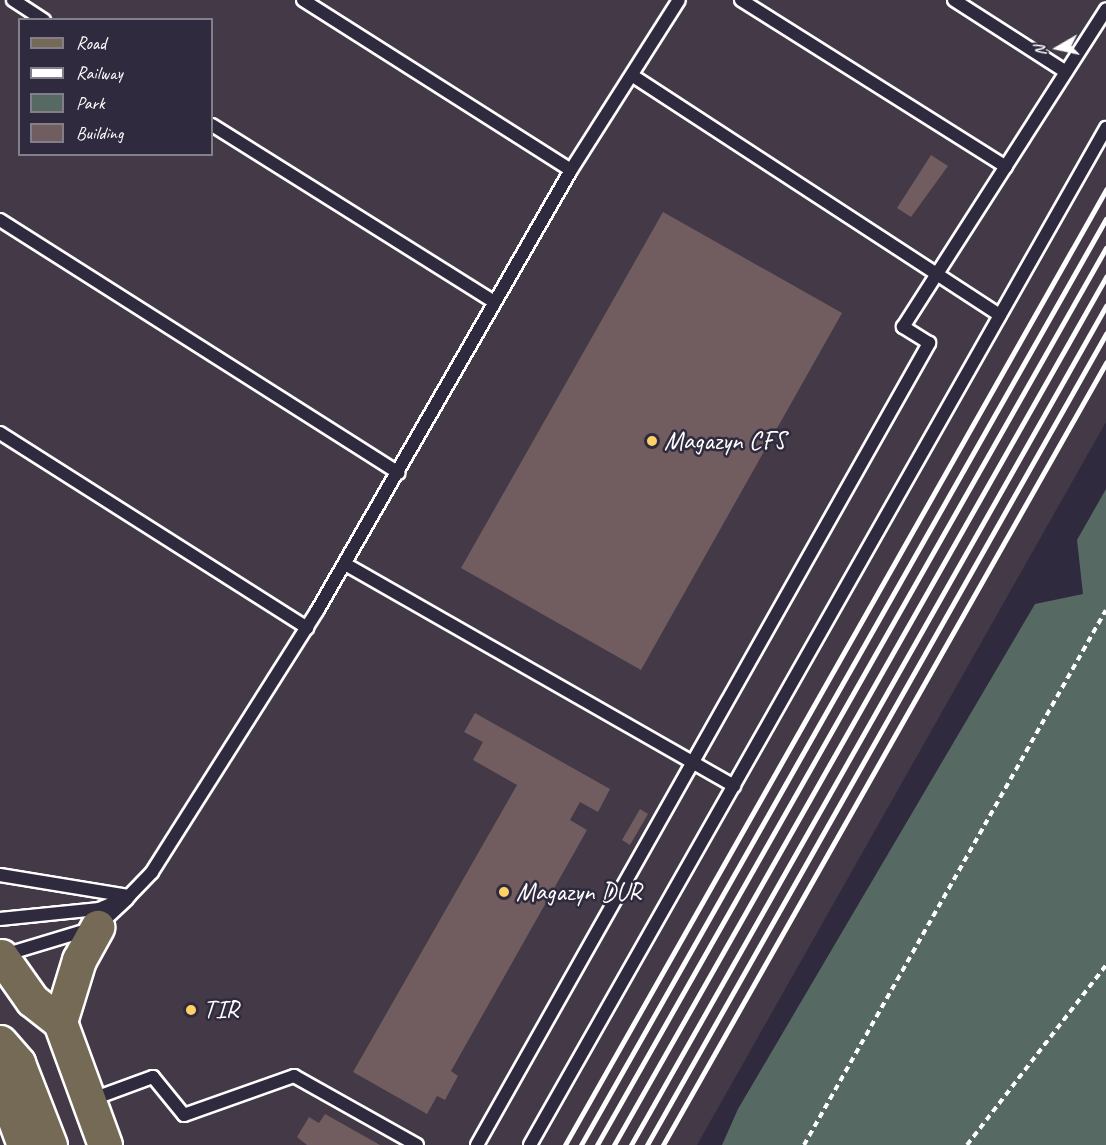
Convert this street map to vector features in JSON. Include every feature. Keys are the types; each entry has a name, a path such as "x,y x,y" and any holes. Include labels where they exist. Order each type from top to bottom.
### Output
{"main road":[{"path":"60,1022 79,960 97,927"},
{"path":"0,933 0,957 32,1000 60,1022 105,1145"},
{"path":"0,1042 18,1063 50,1145"},
{"path":"0,1080 24,1145"}],"lane":[{"path":"13,0 41,18"},
{"path":"303,0 571,170"},
{"path":"0,957 97,927 159,862 307,628 571,170 633,76 679,0"},
{"path":"741,0 1006,167"},
{"path":"954,0 1066,72"},
{"path":"477,1145 929,343 903,327 1106,9"},
{"path":"633,76 1000,315"},
{"path":"213,126 494,302"},
{"path":"530,1145 1106,128"},
{"path":"0,220 398,473"},
{"path":"0,433 307,628"},
{"path":"345,564 734,786"},
{"path":"0,875 129,896"},
{"path":"0,919 86,913 129,896"},
{"path":"89,1100 153,1077 184,1115 294,1076 417,1145"}],"path":[{"path":"804,1145 1106,610"},
{"path":"967,1145 1106,965"}],"shaded area":[{"path":"0,0 1106,0 1106,422 697,1145 0,1145"}],"green space":[{"path":"1106,489 1106,1145 722,1145 738,1109 1035,604 1083,594 1077,540"}],"building":[{"path":"931,155 948,166 911,217 897,208"},
{"name":"Magazyn CFS","path":"663,212 842,313 641,670 461,568"},
{"name":"Magazyn DUR","path":"475,713 610,789 598,812 580,802 570,820 587,830 451,1071 458,1076 445,1100 437,1096 427,1114 353,1072 517,785 473,760 483,742 464,732"},
{"path":"640,809 648,814 630,845 622,840"},
{"path":"325,1114 380,1145 307,1145 297,1137 309,1117 319,1123"}],"railway":[{"path":"565,1145 1106,190"},
{"path":"581,1145 1106,219"},
{"path":"597,1145 1106,248"},
{"path":"614,1145 1106,277"},
{"path":"631,1145 1106,306"},
{"path":"647,1145 1106,334"},
{"path":"663,1145 1106,363"}],"place":[{"name":"Magazyn CFS","path":"652,441"},
{"name":"Magazyn DUR","path":"504,892"},
{"name":"TIR","path":"191,1010"}]}
